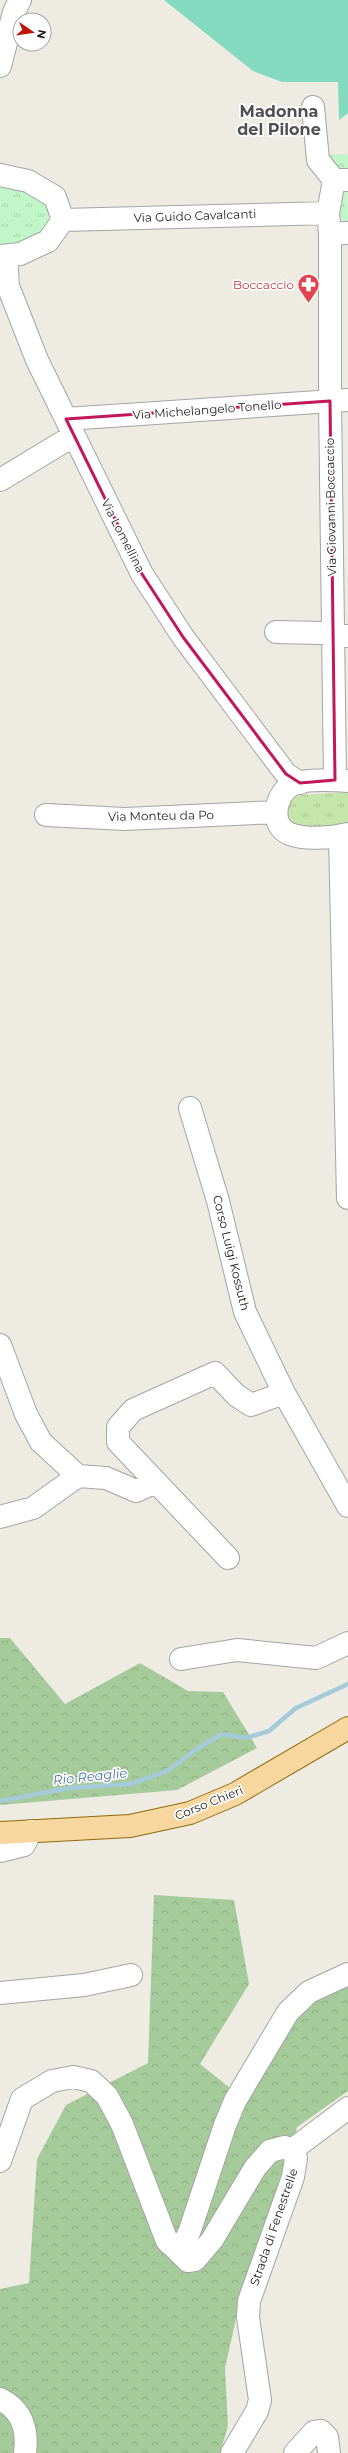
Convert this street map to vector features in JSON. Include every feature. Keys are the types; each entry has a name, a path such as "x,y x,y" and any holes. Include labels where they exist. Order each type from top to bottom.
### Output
{"main road":[{"name":"Corso Chieri","path":"0,1834 130,1826 190,1813 235,1794 348,1728"}],"street":[{"path":"0,66 14,12 20,0"},
{"path":"313,107 318,160 341,180"},
{"path":"0,175 28,181 55,198 63,220 48,241 20,254 3,256"},
{"name":"Via Giovanni Boccaccio","path":"341,180 335,226 339,401 342,781"},
{"name":"Via Guido Cavalcanti","path":"63,220 335,226"},
{"name":"Via Lomellina","path":"3,256 8,286 37,360 69,428 142,574 183,637 286,774 300,783"},
{"name":"Via Michelangelo Tonello","path":"0,480 69,428 339,401"},
{"path":"276,632 323,633 341,636"},
{"path":"342,781 300,783 291,785 278,798 276,812 279,825 289,834 307,836 344,835 348,1198"},
{"name":"Via Monteu da Po","path":"46,815 125,819 276,812"},
{"name":"Corso Luigi Kossuth","path":"190,1108 218,1201 245,1312 284,1393 348,1506"},
{"path":"0,1345 26,1414 41,1442 78,1476 106,1478 136,1491 156,1482"},
{"path":"228,1558 118,1442 118,1427 133,1410 215,1373 236,1395 251,1405 284,1393"},
{"path":"0,1516 33,1508 78,1476"},
{"path":"181,1659 237,1650 316,1658 348,1643"},
{"path":"0,1851 24,1845 31,1831"},
{"path":"175,2248 186,2239 190,2230 225,2125 235,2101 288,2012 308,1992 348,1974"},
{"path":"0,1993 84,1985 131,1975"},
{"name":"Strada di Fenestrelle","path":"0,2116 22,2099 52,2081 72,2077 92,2081 107,2096 122,2124 167,2241 188,2261 195,2260 212,2240 255,2168 270,2151 285,2147 292,2150 296,2158 293,2177 249,2301 248,2317 260,2400 257,2411 232,2453"},
{"path":"0,2161 22,2099"},
{"path":"292,2150 348,2108"},
{"path":"0,2398 16,2408 24,2422 27,2442 25,2453"},
{"path":"295,2453 314,2432 321,2431 328,2437 329,2453"}],"highlighted area":[{"path":"330,401 335,780 300,783 286,774 183,637 142,574 66,419"}],"green space":[{"path":"164,0 348,0 348,113 339,120 338,82 282,82 253,71"},
{"path":"348,154 348,176 339,176 325,155"},
{"path":"0,184 46,197 56,221 41,239 0,248"},
{"path":"347,187 348,228 346,228 339,212 339,202"},
{"path":"348,792 348,824 306,828 288,823 284,805 294,797 301,795"},
{"path":"0,1638 10,1638 65,1704 140,1663 188,1691 223,1692 257,1748 177,1790 0,1805"},
{"path":"154,1895 234,1900 249,1984 200,2064 245,2100 305,2007 348,1984 348,2091 297,2127 285,2181 242,2292 225,2368 228,2426 220,2453 0,2453 0,2289 29,2283 37,2159 66,2105 148,2063"}],"waterway":[{"name":"Rio Reaglie","path":"0,1801 69,1788 131,1784 167,1771 201,1746 222,1734 246,1738 269,1731 296,1708 348,1684"}],"place":[{"name":"Boccaccio","path":"309,304"}],"district":[{"name":"Madonna del Pilone","path":"279,120"}]}
